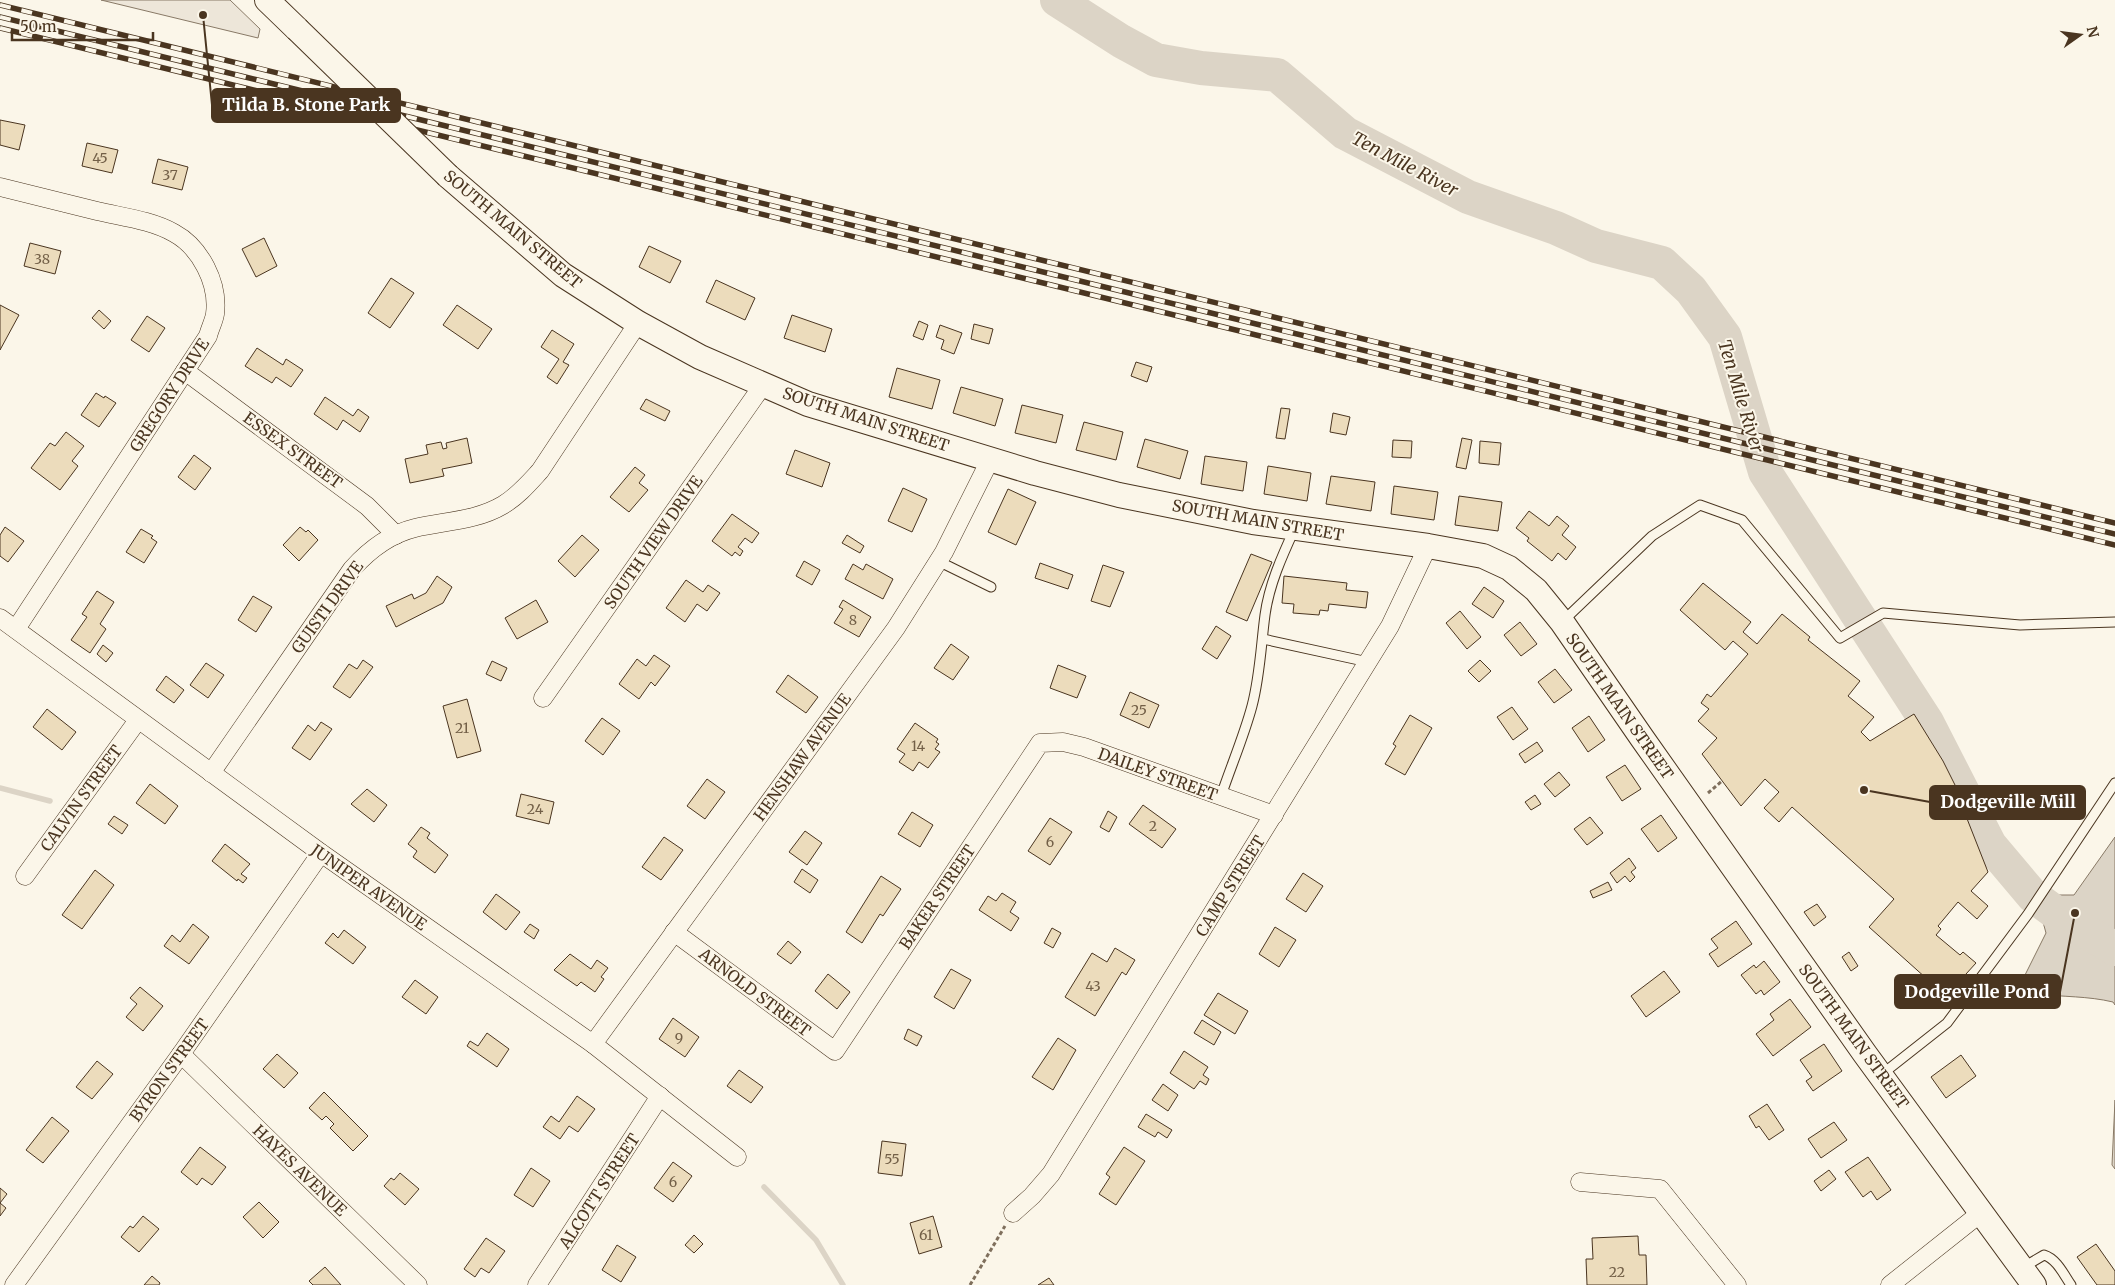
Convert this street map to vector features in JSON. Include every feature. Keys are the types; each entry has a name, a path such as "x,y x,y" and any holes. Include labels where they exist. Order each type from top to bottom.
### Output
{"main road":[{"name":"SOUTH MAIN STREET","path":"267,0 448,176 563,275 638,323 700,357 817,407 1119,495 1253,522 1428,546 1483,556 1510,568 1536,590 1562,622 1881,1075 2028,1277"}],"street":[{"name":"GREGORY DRIVE","path":"0,187 144,222 173,233 188,242 198,255 208,273 215,293 215,314 208,336 16,629"},
{"name":"GUISTI DRIVE","path":"211,773 352,569 365,554 396,535 414,528 457,522 480,515 504,504 522,490 540,471 638,323"},
{"name":"ESSEX STREET","path":"185,371 367,506 396,535"},
{"name":"SOUTH VIEW DRIVE","path":"543,698 763,385"},
{"name":"HENSHAW AVENUE","path":"593,1044 896,628 938,561 991,458"},
{"name":"CAMP STREET","path":"1013,1213 1052,1174 1369,662 1390,626 1428,546"},
{"name":"JUNIPER AVENUE","path":"0,618 321,853 593,1044 737,1157"},
{"name":"CALVIN STREET","path":"24,876 138,720"},
{"name":"DAILEY STREET","path":"1040,743 1062,742 1084,747 1274,815"},
{"name":"BAKER STREET","path":"835,1051 1040,743"},
{"name":"BYRON STREET","path":"14,1285 181,1054 321,853"},
{"name":"ARNOLD STREET","path":"674,932 835,1051"},
{"name":"HAYES AVENUE","path":"181,1054 418,1285"},
{"name":"ALCOTT STREET","path":"537,1285 660,1096"},
{"path":"1580,1182 1660,1189 1737,1285"},
{"path":"1890,1285 1982,1212"}],"lane":[{"path":"1562,622 1652,536 1700,505 1742,520 1840,638 1883,613 2020,624 2115,622"},
{"path":"1221,796 1252,706 1263,639 1265,614 1273,581 1280,559 1295,528"},
{"path":"938,561 990,587"},
{"path":"1263,639 1369,662"},
{"path":"1881,1075 1947,1023 2028,914 2115,783"},
{"path":"2028,1277 2044,1255 2053,1259 2071,1285"}],"path":[{"path":"1708,793 1722,781"},
{"path":"970,1285 1013,1213"}],"shaded area":[{"path":"101,0 230,0 260,29 258,38"},
{"path":"2115,837 2115,1005 2113,1002 2094,999 2037,994 2025,975 2046,933 2043,922 2025,904 2042,881 2056,895 2074,895"},
{"path":"2115,1100 2115,1169 2112,1165"}],"building":[{"path":"0,120 25,125 19,150 0,145"},
{"path":"87,143 118,150 112,173 82,166"},
{"path":"158,159 188,167 182,190 152,183"},
{"path":"264,238 277,266 256,277 242,249"},
{"path":"30,243 61,251 55,274 24,266"},
{"path":"649,246 681,261 670,283 639,267"},
{"path":"391,278 414,293 390,328 368,313"},
{"path":"716,280 755,298 745,320 706,302"},
{"path":"0,305 19,315 0,350"},
{"path":"457,305 492,329 478,349 443,325"},
{"path":"99,310 111,321 104,329 92,318"},
{"path":"792,315 832,329 825,352 784,338"},
{"path":"147,316 165,328 149,352 131,340"},
{"path":"919,321 928,325 923,340 913,336"},
{"path":"974,324 993,329 989,344 971,339"},
{"path":"940,325 962,333 954,354 941,349 944,340 936,337"},
{"path":"552,330 574,344 563,362 569,365 557,384 547,377 559,359 541,347"},
{"path":"257,348 283,365 286,359 303,370 291,387 276,377 272,383 245,366"},
{"path":"1136,362 1152,367 1147,382 1131,376"},
{"path":"897,368 940,380 932,409 889,397"},
{"path":"961,387 1003,399 995,426 953,413"},
{"path":"96,393 116,403 99,427 81,415"},
{"path":"325,397 353,416 358,409 369,417 360,432 343,420 337,430 314,414"},
{"path":"646,399 670,411 665,421 640,409"},
{"path":"1022,405 1063,415 1056,443 1015,433"},
{"path":"1281,408 1290,409 1285,439 1276,438"},
{"path":"1333,413 1350,417 1346,435 1330,432"},
{"path":"1084,422 1123,432 1116,460 1076,450"},
{"path":"66,432 84,446 72,461 78,466 60,490 31,468 50,443 55,446"},
{"path":"467,438 472,463 442,469 444,476 410,483 405,459 428,454 426,445 441,442 443,449 447,448 446,443"},
{"path":"1462,438 1472,440 1466,469 1456,467"},
{"path":"1145,439 1188,451 1180,479 1137,467"},
{"path":"1393,440 1412,441 1411,458 1392,457"},
{"path":"1480,441 1501,443 1499,465 1479,463"},
{"path":"795,450 830,463 822,487 786,474"},
{"path":"194,455 211,468 195,490 178,477"},
{"path":"1205,456 1247,462 1243,491 1201,484"},
{"path":"1268,466 1311,473 1307,501 1264,494"},
{"path":"635,467 645,475 639,483 648,490 629,512 610,497"},
{"path":"1331,476 1375,482 1371,511 1326,504"},
{"path":"1394,486 1438,492 1434,520 1391,514"},
{"path":"903,488 927,499 912,532 888,521"},
{"path":"1008,489 1036,502 1016,545 988,532"},
{"path":"1459,496 1502,502 1498,531 1455,525"},
{"path":"1529,511 1549,526 1557,516 1569,526 1562,535 1576,547 1566,560 1558,553 1552,561 1527,541 1529,538 1516,528"},
{"path":"732,514 759,533 752,543 745,538 738,547 743,551 740,556 735,552 732,556 712,541"},
{"path":"5,527 24,541 8,562 0,556 0,535"},
{"path":"300,527 306,532 308,530 318,540 299,561 283,545"},
{"path":"141,529 153,536 151,538 157,542 144,563 126,552"},
{"path":"582,535 599,550 575,577 558,561"},
{"path":"847,535 864,546 860,553 842,543"},
{"path":"1251,554 1272,562 1247,621 1226,612"},
{"path":"804,561 820,570 812,585 796,576"},
{"path":"1040,563 1073,575 1068,589 1035,578"},
{"path":"853,564 863,570 866,564 893,579 883,599 845,579"},
{"path":"1103,565 1124,572 1110,607 1091,601"},
{"path":"437,576 452,587 443,603 396,627 386,606 412,594 414,599 426,593"},
{"path":"1284,576 1347,583 1346,590 1368,592 1366,608 1329,604 1328,611 1320,610 1319,615 1293,613 1294,604 1282,603"},
{"path":"686,580 703,592 708,585 720,593 707,611 697,604 685,622 666,608"},
{"path":"1703,583 1751,622 1743,632 1757,644 1782,614 1810,637 1808,640 1860,681 1848,696 1874,717 1861,732 1870,741 1914,714 1943,761 1956,787 1942,798 1956,811 1962,806 1988,872 1971,891 1988,906 1977,919 1958,902 1938,926 1941,929 1936,935 1960,955 1963,952 1976,963 1946,996 1869,927 1894,899 1792,807 1779,822 1764,808 1779,792 1765,779 1741,806 1702,754 1717,738 1698,721 1709,709 1701,703 1707,694 1711,697 1748,654 1733,641 1725,650 1680,610"},
{"path":"1484,587 1504,601 1493,618 1472,604"},
{"path":"97,591 114,602 100,624 106,629 90,653 71,640 87,617 82,614"},
{"path":"253,596 272,607 256,632 238,620"},
{"path":"536,600 548,622 517,639 505,618"},
{"path":"843,600 871,617 859,637 834,623 843,609 839,607"},
{"path":"1460,611 1481,637 1467,649 1446,623"},
{"path":"1520,622 1537,644 1521,656 1504,635"},
{"path":"1216,626 1231,636 1217,659 1202,649"},
{"path":"951,644 969,657 953,680 934,668"},
{"path":"103,645 113,653 106,662 97,654"},
{"path":"654,655 670,666 655,686 651,682 639,699 619,684 637,659 646,666"},
{"path":"363,660 373,667 350,698 333,687 349,664 357,669"},
{"path":"1480,660 1491,671 1479,682 1468,671"},
{"path":"492,661 507,668 501,681 486,674"},
{"path":"206,663 224,675 208,698 190,685"},
{"path":"1058,665 1086,676 1077,698 1050,688"},
{"path":"1555,669 1572,690 1554,703 1538,682"},
{"path":"788,675 818,697 806,713 776,692"},
{"path":"166,676 184,690 174,703 156,690"},
{"path":"1130,692 1159,705 1149,728 1120,715"},
{"path":"467,699 481,751 457,758 443,706"},
{"path":"1512,707 1528,729 1513,740 1497,717"},
{"path":"47,709 76,732 62,750 33,727"},
{"path":"1410,715 1432,728 1405,775 1385,764 1396,746 1393,744"},
{"path":"1589,716 1605,740 1588,752 1572,728"},
{"path":"602,718 620,731 603,755 585,741"},
{"path":"321,722 332,729 310,760 292,748 308,725 315,731"},
{"path":"915,723 938,739 936,742 939,744 935,749 940,752 928,768 919,762 913,771 899,762 905,754 897,749"},
{"path":"1537,742 1543,751 1525,763 1519,754"},
{"path":"1625,765 1641,789 1622,801 1606,777"},
{"path":"1559,772 1570,785 1555,797 1544,784"},
{"path":"707,779 725,792 705,819 687,806"},
{"path":"150,784 178,806 165,824 136,803"},
{"path":"367,789 387,805 374,822 351,804"},
{"path":"521,794 554,802 549,824 516,816"},
{"path":"1535,795 1541,804 1531,810 1525,802"},
{"path":"1143,805 1176,829 1162,848 1129,824"},
{"path":"1108,811 1117,817 1109,832 1100,827"},
{"path":"912,812 933,825 920,847 898,834"},
{"path":"1661,815 1677,838 1658,852 1641,829"},
{"path":"114,816 128,825 122,834 108,824"},
{"path":"1590,817 1603,833 1587,845 1574,829"},
{"path":"1050,818 1072,832 1050,865 1028,851"},
{"path":"421,827 430,833 427,838 448,855 435,873 413,857 417,851 408,844"},
{"path":"805,831 822,843 807,865 789,852"},
{"path":"664,837 683,850 661,880 642,867"},
{"path":"225,844 250,864 241,874 247,878 243,883 238,879 237,881 212,861"},
{"path":"1629,858 1636,868 1631,872 1635,877 1630,882 1625,876 1617,883 1610,873"},
{"path":"802,869 818,880 810,893 794,882"},
{"path":"95,870 114,885 82,929 62,915"},
{"path":"1303,873 1323,886 1306,912 1286,899"},
{"path":"881,876 901,889 883,916 880,914 862,943 846,932"},
{"path":"1608,882 1612,890 1593,898 1590,891"},
{"path":"1002,893 1016,902 1010,912 1019,918 1011,931 979,910 988,896 996,901"},
{"path":"496,894 520,912 506,930 483,912"},
{"path":"1817,904 1826,917 1814,926 1804,912"},
{"path":"1736,921 1752,944 1718,967 1709,954 1718,948 1711,939"},
{"path":"193,924 209,937 189,964 164,946 172,935 180,942"},
{"path":"530,924 539,930 534,939 524,932"},
{"path":"1275,927 1296,940 1279,967 1259,954"},
{"path":"1052,928 1061,933 1053,948 1044,943"},
{"path":"344,930 366,947 353,964 325,943 333,933 338,938"},
{"path":"788,941 801,952 791,964 777,954"},
{"path":"1115,948 1135,960 1126,975 1122,972 1095,1016 1065,997 1092,953 1107,962"},
{"path":"1849,952 1858,966 1851,971 1842,957"},
{"path":"570,954 591,969 597,960 608,968 601,977 604,979 595,992 581,982 577,986 554,970"},
{"path":"1764,961 1780,982 1764,995 1761,990 1756,994 1741,975 1754,965 1756,968"},
{"path":"951,969 971,980 954,1009 934,997"},
{"path":"1664,971 1680,992 1646,1017 1631,996"},
{"path":"828,974 850,992 837,1009 815,991"},
{"path":"415,980 438,997 426,1014 402,997"},
{"path":"140,987 163,1006 143,1031 126,1017 137,1004 130,998"},
{"path":"1218,993 1248,1011 1235,1034 1204,1015"},
{"path":"1790,999 1811,1027 1773,1056 1756,1034 1774,1020 1770,1014"},
{"path":"673,1018 699,1037 685,1057 659,1039"},
{"path":"1202,1020 1221,1032 1214,1045 1194,1033"},
{"path":"908,1029 922,1036 917,1046 904,1039"},
{"path":"487,1033 509,1049 497,1067 467,1046 470,1041 478,1046"},
{"path":"1058,1038 1076,1050 1053,1090 1032,1077"},
{"path":"1824,1044 1842,1071 1813,1091 1806,1081 1812,1077 1800,1060"},
{"path":"1184,1051 1208,1067 1203,1075 1209,1079 1206,1085 1200,1081 1194,1089 1170,1073"},
{"path":"277,1054 298,1073 284,1088 263,1069"},
{"path":"1961,1055 1976,1076 1946,1098 1931,1077"},
{"path":"97,1061 113,1074 92,1099 76,1087"},
{"path":"739,1070 763,1087 751,1103 727,1086"},
{"path":"1163,1084 1178,1095 1168,1111 1152,1100"},
{"path":"324,1092 368,1136 353,1151 330,1128 334,1124 326,1116 322,1120 309,1108"},
{"path":"577,1096 595,1109 578,1132 569,1126 560,1139 543,1127 551,1116 559,1122"},
{"path":"1767,1104 1784,1130 1769,1140 1759,1126 1756,1128 1749,1116"},
{"path":"1146,1114 1172,1130 1167,1138 1158,1132 1155,1137 1138,1127"},
{"path":"52,1117 69,1131 43,1163 26,1150"},
{"path":"1834,1122 1847,1140 1821,1158 1808,1139"},
{"path":"882,1141 906,1144 902,1176 878,1173"},
{"path":"200,1147 226,1167 212,1185 202,1178 197,1185 181,1172"},
{"path":"1124,1147 1145,1161 1116,1205 1099,1194 1110,1177 1106,1174"},
{"path":"1868,1157 1891,1190 1877,1200 1871,1191 1863,1197 1845,1172"},
{"path":"673,1162 692,1176 673,1202 654,1188"},
{"path":"531,1168 550,1181 533,1207 514,1195"},
{"path":"1829,1170 1836,1179 1821,1191 1814,1181"},
{"path":"400,1173 419,1189 405,1205 384,1186 391,1178 394,1180"},
{"path":"0,1188 7,1194 0,1203"},
{"path":"259,1202 279,1222 263,1238 243,1217"},
{"path":"0,1203 6,1208 0,1216"},
{"path":"143,1216 159,1229 139,1252 121,1237 130,1226 133,1228"},
{"path":"933,1216 942,1247 919,1254 910,1223"},
{"path":"694,1235 703,1244 694,1253 685,1245"},
{"path":"1638,1236 1639,1255 1646,1255 1647,1285 1587,1285 1586,1259 1593,1259 1592,1238"},
{"path":"486,1238 505,1251 489,1273 481,1268 475,1277 464,1269"},
{"path":"2096,1244 2115,1271 2115,1285 2097,1285 2077,1257"},
{"path":"617,1245 636,1257 621,1282 602,1270"},
{"path":"325,1267 341,1285 313,1285 309,1281"},
{"path":"152,1276 160,1283 159,1285 144,1285"},
{"path":"1049,1278 1054,1285 1038,1285"}],"waterway":[{"name":"Ten Mile River","path":"1057,0 1121,41 1156,60 1201,68 1277,75 1345,133 1468,197 1556,228 1596,246 1662,263 1691,290 1725,337 1765,472 1927,722 1990,845 2033,896 2063,918 2115,949"},
{"path":"0,788 50,801"},
{"path":"764,1187 816,1240 843,1285"}],"railway":[{"path":"0,5 2115,523"},
{"path":"0,17 2115,534"},
{"path":"0,28 2115,545"}],"place":[{"name":"Tilda B. Stone Park","path":"203,15"},
{"name":"Dodgeville Mill","path":"1864,790"},
{"name":"Dodgeville Pond","path":"2075,913"}]}
